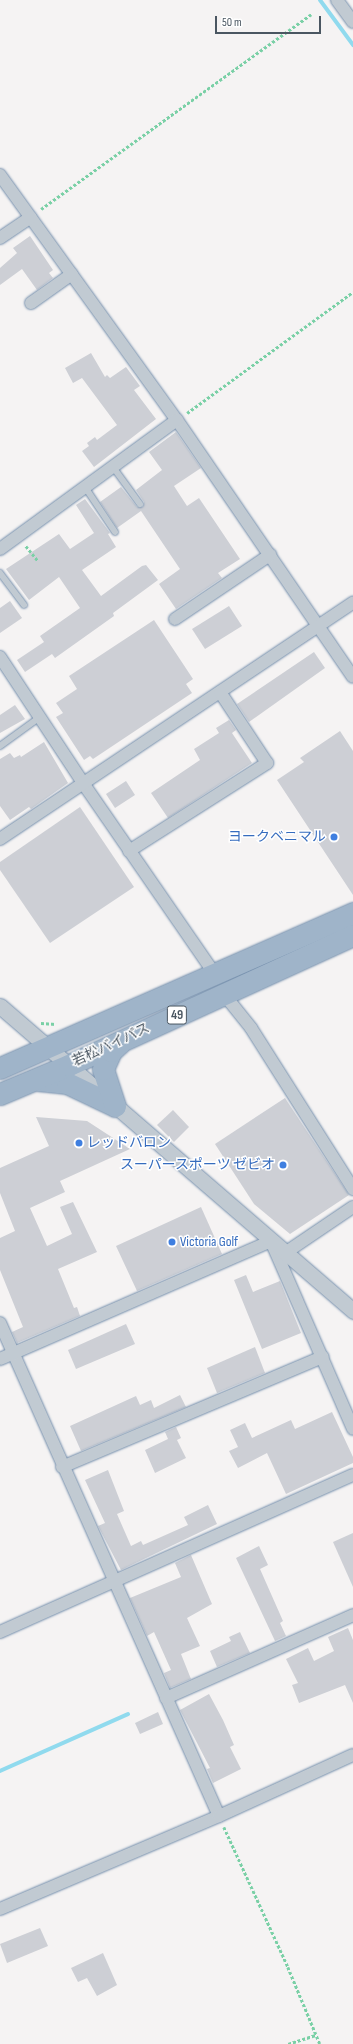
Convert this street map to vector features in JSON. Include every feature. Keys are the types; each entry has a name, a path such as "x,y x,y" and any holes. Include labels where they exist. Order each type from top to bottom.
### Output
{"highway":[{"name":"若松バイパス","path":"0,1068 353,913"},
{"name":"若松バイパス","path":"0,1094 68,1065 353,935"},
{"path":"115,1106 103,1069 111,1051 123,1040"},
{"path":"30,1081 67,1082 115,1106"}],"street":[{"path":"337,0 353,22"},
{"path":"0,175 177,420 353,677"},
{"path":"0,238 30,217"},
{"path":"31,303 72,274"},
{"path":"0,549 177,420"},
{"path":"176,619 270,555"},
{"path":"0,839 353,603"},
{"path":"0,657 83,783 214,973"},
{"path":"130,851 268,763 220,692"},
{"path":"223,994 251,1028 353,1189"},
{"path":"0,1006 353,1311"},
{"path":"285,1253 353,1208"},
{"path":"0,1359 271,1241"},
{"path":"271,1241 323,1357 353,1429"},
{"path":"0,1323 62,1468 115,1580 219,1816"},
{"path":"62,1468 323,1357"},
{"path":"0,1632 353,1475"},
{"path":"166,1698 353,1615"},
{"path":"0,1909 219,1816 353,1756"}],"lane":[{"path":"113,467 140,504"},
{"path":"85,487 115,532"},
{"path":"0,574 24,605"},
{"path":"0,746 40,718"}],"path":[{"path":"30,217 311,14"},
{"path":"177,420 353,292"},
{"path":"18,536 38,561"},
{"path":"36,1022 59,1024"},
{"path":"219,1816 288,1967 320,2044"},
{"path":"288,2044 316,2035"}],"building":[{"path":"30,236 53,270 49,273 53,278 37,290 22,269 0,285 0,268 17,253 13,248"},
{"path":"91,353 105,377 107,375 110,378 126,367 140,386 134,390 156,419 94,467 82,451 89,446 87,443 95,437 97,440 117,425 82,378 73,383 65,368"},
{"path":"176,432 201,468 174,486 187,506 199,498 240,559 218,573 222,578 176,609 159,584 180,569 141,511 117,528 100,502 121,487 137,507 143,507 144,502 136,490 162,470 149,452"},
{"path":"85,499 110,533 108,534 116,547 82,570 101,596 142,566 146,565 158,580 113,613 114,616 55,658 52,654 25,672 17,660 44,642 40,636 80,608 59,577 29,600 6,569 59,534 70,549 94,533 76,505"},
{"path":"10,601 22,618 0,633 0,608"},
{"path":"229,606 242,626 205,649 192,629"},
{"path":"154,620 193,679 186,684 192,693 93,759 90,756 84,760 56,717 63,713 56,703 77,689 69,676"},
{"path":"314,652 325,668 249,722 237,704"},
{"path":"15,705 25,719 0,733 0,715"},
{"path":"229,720 236,730 232,733 252,763 168,818 151,793 200,760 194,749 219,733 216,728"},
{"name":"ヨークベニマル","path":"340,731 353,751 353,895 277,780 304,762 300,758"},
{"path":"44,742 68,783 31,809 29,807 10,820 0,806 0,759 10,753 14,758 20,755 21,757"},
{"path":"126,781 135,795 115,808 106,794"},
{"path":"80,807 134,887 50,943 0,870 0,862"},
{"path":"285,1098 349,1195 290,1234 254,1204 215,1144"},
{"path":"173,1110 189,1127 174,1142 157,1125"},
{"path":"36,1117 87,1121 130,1149 60,1181 65,1192 30,1208 47,1246 72,1234 60,1207 73,1202 97,1252 58,1269 74,1308 77,1307 80,1316 17,1343 12,1332 23,1327 0,1270 0,1238 15,1231 0,1193 0,1168 49,1146"},
{"path":"201,1207 222,1254 137,1291 116,1246"},
{"path":"246,1275 253,1292 280,1281 301,1333 262,1349 234,1280"},
{"path":"126,1324 135,1344 76,1369 68,1350"},
{"path":"255,1347 265,1373 217,1393 207,1368"},
{"path":"180,1395 186,1407 81,1451 70,1426 136,1396 140,1405 151,1400 154,1408"},
{"path":"332,1412 353,1457 353,1463 286,1494 267,1453 238,1468 229,1451 238,1447 230,1430 245,1423 252,1438 291,1420 295,1429"},
{"path":"176,1427 181,1438 177,1440 186,1458 155,1473 145,1450 168,1439 165,1432"},
{"path":"108,1470 124,1511 117,1514 131,1546 141,1541 143,1545 188,1525 184,1517 208,1505 217,1524 121,1570 98,1526 105,1523 85,1480"},
{"path":"353,1533 353,1587 333,1542"},
{"path":"259,1546 268,1565 260,1569 283,1621 280,1623 286,1636 275,1641 236,1558"},
{"path":"191,1555 212,1604 187,1618 200,1646 181,1654 191,1679 170,1688 164,1673 171,1670 154,1632 147,1636 130,1598 181,1577 175,1563"},
{"path":"348,1628 353,1640 353,1703 345,1685 299,1703 292,1685 298,1683 286,1659 308,1648 314,1661 334,1651 328,1637"},
{"path":"240,1632 250,1653 217,1667 210,1651 231,1641 229,1637"},
{"path":"209,1694 234,1745 230,1747 241,1769 213,1783 207,1769 210,1768 180,1710"},
{"path":"158,1712 163,1724 140,1734 135,1723"},
{"path":"40,1928 48,1946 7,1963 0,1944"},
{"path":"103,1953 117,1985 97,1996 87,1978 78,1982 71,1968"}],"waterway":[{"path":"320,0 353,45"},
{"path":"0,1771 128,1714"}],"place":[{"name":"ヨークベニマル","path":"334,837"},
{"name":"レッドバロン","path":"79,1143"},
{"name":"スーパースポーツ ゼビオ","path":"283,1165"},
{"name":"Victoria Golf","path":"172,1242"}]}
